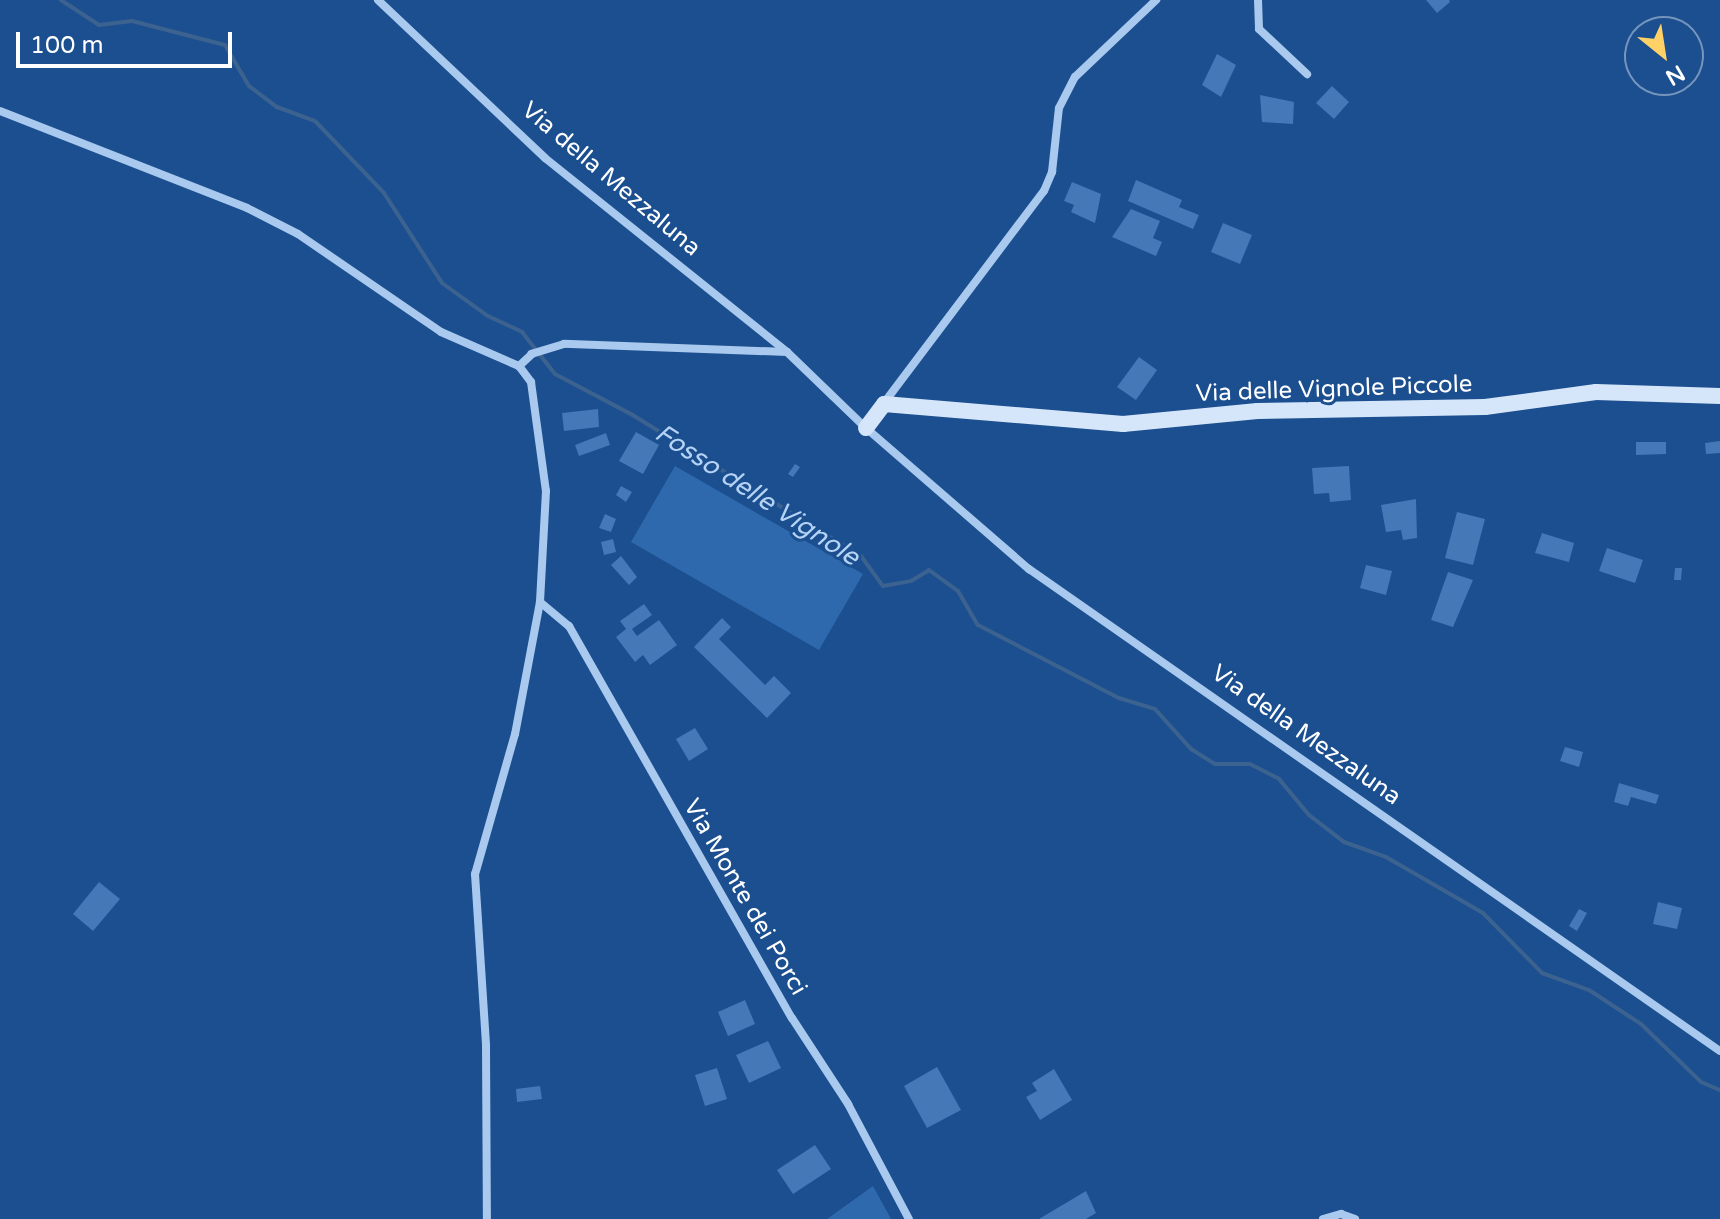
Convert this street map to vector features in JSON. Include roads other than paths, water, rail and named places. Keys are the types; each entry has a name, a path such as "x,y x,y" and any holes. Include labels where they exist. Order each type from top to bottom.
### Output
{"street":[{"name":"Via della Mezzaluna","path":"378,0 545,158 787,352 879,440 1029,569 1720,1051"},
{"path":"866,428 1044,191 1052,172 1059,108 1075,77 1156,0"},
{"path":"1258,0 1259,29 1307,74"},
{"path":"0,111 247,208 298,234 441,332 519,366 531,382 539,412 546,491 540,602 515,734 475,874 486,1046 487,1219"},
{"path":"519,366 532,354 564,344 787,352"},
{"name":"Via delle Vignole Piccole","path":"884,404 1123,424 1257,411 1485,407 1596,392 1720,396"},
{"name":"Via Monte dei Porci","path":"540,602 569,626 755,955 838,1087 909,1219"},
{"path":"1323,1219 1341,1214 1355,1219"}],"waterway":[{"name":"Fosso delle Vignole","path":"61,0 99,25 132,21 225,45 249,86 277,107 315,121 384,193 442,283 488,316 522,332 555,374 631,414 861,556 883,586 911,581 929,570 958,591 978,625 1119,698 1155,709 1191,749 1215,764 1250,764 1279,779 1309,815 1344,842 1386,857 1483,913 1542,973 1589,990 1641,1024 1701,1082 1720,1090"}]}
